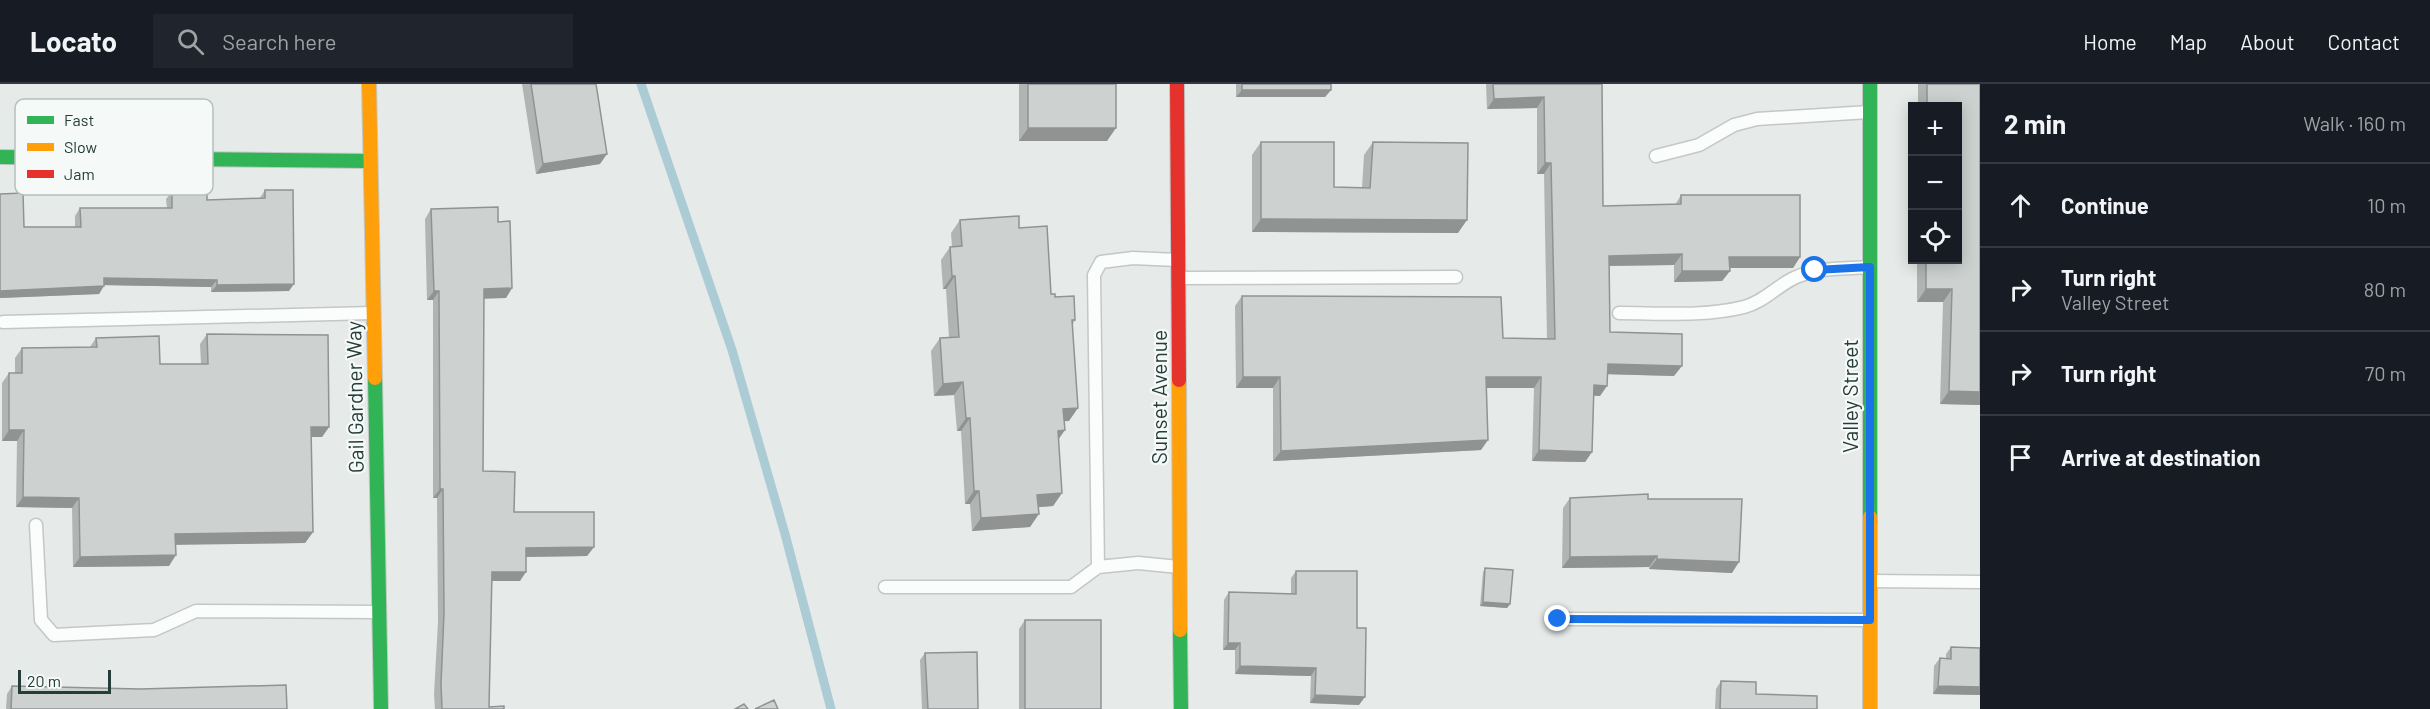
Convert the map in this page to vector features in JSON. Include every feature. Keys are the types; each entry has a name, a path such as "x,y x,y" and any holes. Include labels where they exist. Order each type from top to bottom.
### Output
{"street":[{"name":"Gail Gardner Way","path":"369,84 381,709"},
{"name":"Sunset Avenue","path":"1178,84 1180,709"},
{"name":"Valley Street","path":"1870,84 1870,709"},
{"path":"0,157 15,157"},
{"path":"213,159 369,161"}],"lane":[{"path":"1656,156 1699,145 1734,125 1757,119 1870,112"},
{"path":"1098,567 1094,275 1101,262 1132,258 1178,260"},
{"path":"1619,313 1721,312 1747,306 1771,295 1791,280 1815,270 1870,267"},
{"path":"1178,278 1456,277"},
{"path":"3,322 373,313"},
{"path":"36,525 41,620 54,635 154,630 196,611 379,612"},
{"path":"885,587 1071,587 1098,567 1138,563 1180,567"},
{"path":"1870,581 1980,582"},
{"path":"1558,619 1870,620"}],"building":[{"path":"531,84 596,84 607,154 543,164"},
{"path":"1028,84 1116,84 1116,128 1028,128"},
{"path":"1242,84 1331,84 1331,90 1242,90"},
{"path":"1493,84 1602,84 1603,206 1681,204 1681,195 1800,195 1800,257 1729,257 1730,271 1682,271 1682,254 1609,256 1610,332 1682,334 1682,366 1608,364 1607,386 1594,385 1592,452 1539,450 1541,377 1486,377 1488,440 1281,451 1280,377 1243,377 1242,296 1501,297 1503,338 1555,339 1551,163 1545,163 1544,97 1494,99"},
{"path":"1927,84 1980,84 1980,392 1949,391 1952,289 1926,289 1926,264 1962,264 1962,102 1927,102"},
{"path":"1261,142 1334,142 1334,187 1370,188 1373,142 1468,143 1467,220 1261,219"},
{"path":"265,190 293,190 294,284 217,285 217,280 104,278 104,286 0,291 0,194 23,195 24,227 81,227 80,208 172,208 172,195 207,195 207,200 265,198"},
{"path":"498,207 498,222 510,221 512,288 484,289 483,471 515,472 514,512 594,512 594,547 526,548 526,572 492,572 489,707 504,706 504,709 442,709 444,613 443,489 440,489 439,291 434,291 431,209"},
{"path":"1019,216 1019,228 1047,226 1051,294 1055,294 1055,297 1074,296 1075,320 1072,320 1078,408 1063,409 1065,430 1058,431 1062,493 1037,495 1039,514 981,518 979,491 974,491 970,418 966,418 963,382 943,384 940,338 959,337 955,276 952,276 950,247 962,246 960,220"},
{"path":"207,334 328,335 329,427 311,427 313,532 175,534 176,555 80,557 79,498 23,497 24,430 9,430 9,373 22,373 22,348 97,347 96,338 159,336 160,364 208,364"},
{"path":"1648,494 1648,499 1742,499 1739,562 1657,559 1657,556 1570,557 1570,498"},
{"path":"1485,568 1513,570 1510,604 1483,602"},
{"path":"1296,571 1357,571 1357,628 1366,628 1365,697 1315,695 1316,668 1240,666 1240,643 1228,643 1229,592 1296,594"},
{"path":"1025,620 1101,620 1101,709 1025,709"},
{"path":"1951,647 1980,648 1980,687 1938,686 1940,658 1951,659"},
{"path":"977,652 978,709 928,709 925,653"},
{"path":"1721,681 1756,682 1756,694 1817,696 1817,709 1720,709"},
{"path":"286,685 287,709 11,709 12,686 140,689"},
{"path":"774,700 778,709 755,709"},
{"path":"744,704 748,709 735,709"}],"waterway":[{"path":"641,84 732,350 785,534 831,709"}],"traffic: fast":[{"path":"1870,84 1870,517"},
{"path":"0,157 15,157"},
{"path":"213,159 369,161"},
{"path":"375,378 381,709"},
{"path":"1180,630 1181,709"}],"traffic: slow":[{"path":"369,84 375,378"},
{"path":"1179,380 1180,630"},
{"path":"1870,517 1870,709"}],"traffic: jam":[{"path":"1177,84 1179,380"}],"route":[{"path":"1558,619 1870,620 1870,267 1815,270"}]}
